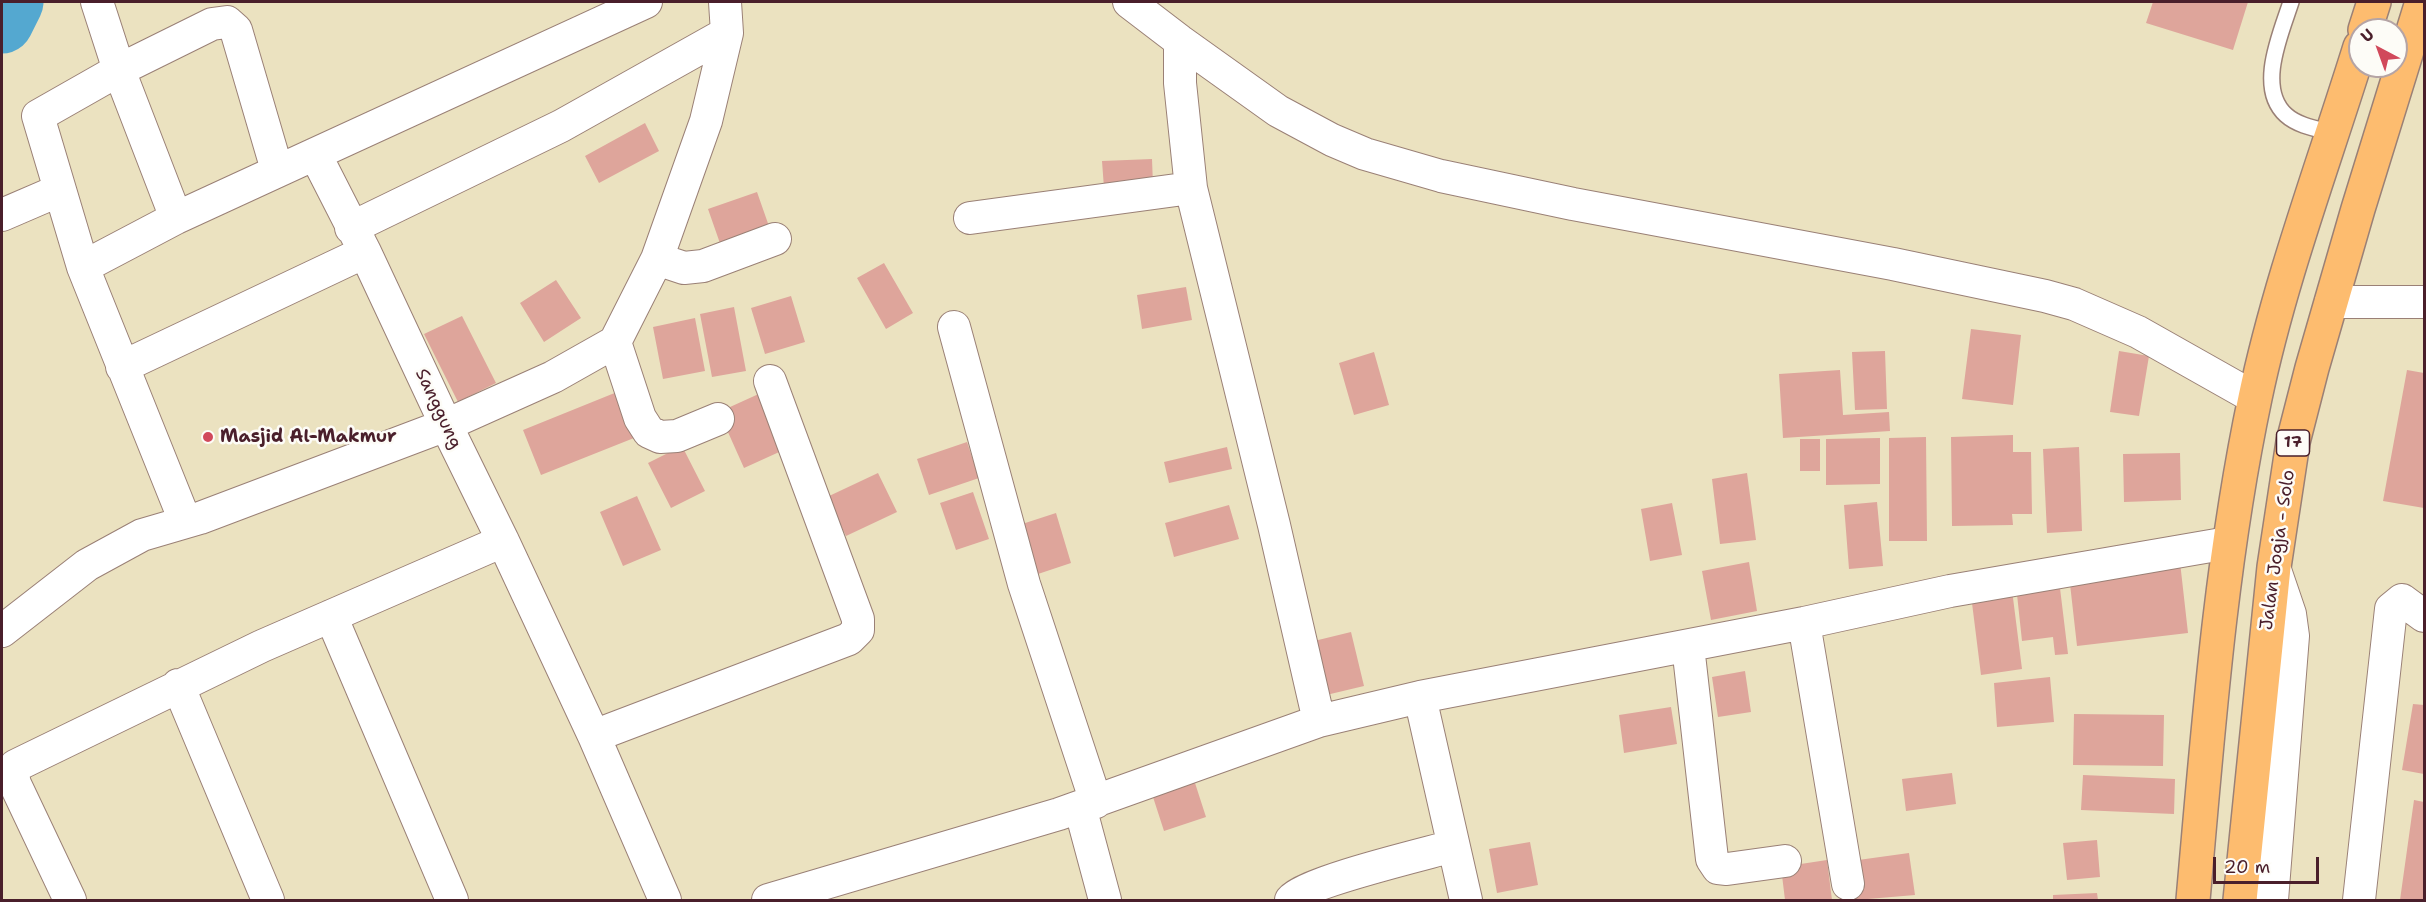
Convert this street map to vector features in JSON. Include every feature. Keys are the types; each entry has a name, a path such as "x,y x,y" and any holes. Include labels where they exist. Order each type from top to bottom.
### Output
{"highway":[{"path":"2369,18 2374,2"},
{"name":"Jalan Jogja - Solo","path":"2240,900 2274,567 2293,442 2331,302 2415,54 2422,2"},
{"path":"2193,900 2216,636 2228,543 2255,398 2274,316 2350,78"}],"street":[{"path":"97,2 119,70 176,218"},
{"path":"83,267 176,218 277,170 645,2"},
{"path":"2,631 87,566 142,534 200,518 446,425 553,377 615,342 657,259 706,121 727,33 724,2"},
{"path":"1129,2 1278,111 1332,140 1365,154 1441,176 1573,204 1893,264 2046,296 2074,304 2138,332 2255,398"},
{"path":"185,521 83,267 38,116 119,70 212,24 218,22 230,24 236,30 277,170"},
{"path":"122,367 358,240 727,33"},
{"path":"1180,41 1180,92 1191,188 1274,525 1319,721"},
{"name":"Sanggung","path":"315,154 503,542 594,736 665,900"},
{"path":"970,218 1191,188"},
{"path":"2,215 60,190"},
{"path":"657,259 684,268 702,266 774,239"},
{"path":"2331,302 2424,302"},
{"path":"954,327 1024,584 1088,804 1105,900"},
{"path":"615,342 640,418 649,432 660,437 677,436 718,419"},
{"path":"594,736 849,639 858,630 858,619 770,381"},
{"path":"70,900 15,784 12,771 21,763 262,646 503,542"},
{"path":"768,900 1088,804 1319,721 1420,697 1804,623 1950,591 2228,543"},
{"path":"2272,900 2293,636 2290,614 2274,567"},
{"path":"2359,900 2391,609 2402,600 2414,606 2424,616"},
{"path":"331,616 452,900"},
{"path":"1804,623 1848,884"},
{"path":"1688,646 1712,859 1718,868 1727,869 1785,861"},
{"path":"178,685 267,900"},
{"path":"1420,697 1466,900"},
{"path":"1291,900 1302,892 1344,876 1453,846"}],"lane":[{"path":"2291,2 2270,76 2272,91 2285,115 2303,124 2333,133"}],"building":[{"path":"2153,2 2248,2 2233,50 2146,23"},
{"path":"645,123 659,151 599,183 585,156"},
{"path":"1152,159 1153,185 1104,188 1102,161"},
{"path":"757,192 771,232 722,249 708,209"},
{"path":"884,263 913,313 886,329 857,278"},
{"path":"556,280 581,318 544,342 520,303"},
{"path":"1186,287 1192,320 1142,329 1137,295"},
{"path":"791,296 805,342 765,354 751,308"},
{"path":"734,307 746,371 712,377 700,314"},
{"path":"462,316 496,383 458,402 424,334"},
{"path":"695,318 705,371 663,379 653,327"},
{"path":"1971,329 2021,335 2013,405 1962,399"},
{"path":"1885,351 1887,409 1855,410 1852,352"},
{"path":"2119,351 2149,356 2139,416 2110,412"},
{"path":"1374,352 1389,405 1354,415 1339,363"},
{"path":"1840,370 1843,415 1889,412 1890,431 1783,438 1779,374"},
{"path":"2407,370 2424,373 2424,508 2383,501"},
{"path":"622,390 639,436 541,475 523,430"},
{"path":"763,392 788,448 744,468 719,412"},
{"path":"2013,435 2013,452 2031,452 2032,514 2012,514 2013,525 1952,526 1951,437"},
{"path":"1926,437 1927,541 1889,541 1889,438"},
{"path":"1880,438 1880,484 1826,485 1826,439"},
{"path":"1800,439 1820,439 1820,471 1800,471"},
{"path":"967,442 979,478 929,495 917,459"},
{"path":"682,446 705,491 671,508 648,463"},
{"path":"1227,447 1232,469 1169,483 1164,462"},
{"path":"2079,447 2082,531 2047,533 2043,449"},
{"path":"2180,453 2181,500 2124,502 2123,454"},
{"path":"878,473 897,512 846,536 827,497"},
{"path":"1747,473 1756,540 1720,544 1712,479"},
{"path":"973,492 989,539 956,550 940,503"},
{"path":"637,496 661,550 623,566 600,512"},
{"path":"1877,502 1883,566 1849,569 1844,505"},
{"path":"1672,503 1682,555 1650,561 1641,509"},
{"path":"1229,505 1239,539 1174,557 1165,523"},
{"path":"1056,513 1071,563 1032,576 1016,526"},
{"path":"1749,562 1757,611 1711,620 1702,571"},
{"path":"2180,562 2188,633 2077,646 2069,575"},
{"path":"2059,580 2068,654 2055,655 2053,637 2022,641 2016,585"},
{"path":"2012,590 2022,669 1981,675 1971,595"},
{"path":"1351,632 1364,686 1322,696 1310,642"},
{"path":"1745,671 1751,712 1718,717 1712,677"},
{"path":"2050,677 2054,722 1997,727 1994,683"},
{"path":"2413,704 2424,705 2424,774 2402,770"},
{"path":"1671,707 1677,744 1624,753 1619,715"},
{"path":"2074,714 2164,715 2163,766 2073,765"},
{"path":"1952,773 1956,804 1906,811 1902,779"},
{"path":"2083,775 2175,779 2174,814 2081,810"},
{"path":"1195,783 1206,817 1164,831 1153,797"},
{"path":"2414,800 2424,802 2424,900 2400,900"},
{"path":"2097,840 2100,877 2067,880 2063,843"},
{"path":"1530,842 1538,885 1497,893 1489,849"},
{"path":"1909,853 1915,895 1856,900 1851,861"},
{"path":"1827,860 1832,900 1785,900 1781,867"},
{"path":"2097,893 2098,900 2053,900 2053,895"}],"waterway":[{"path":"2,22 12,2"}],"place":[{"name":"Masjid Al-Makmur","path":"208,437"}]}
